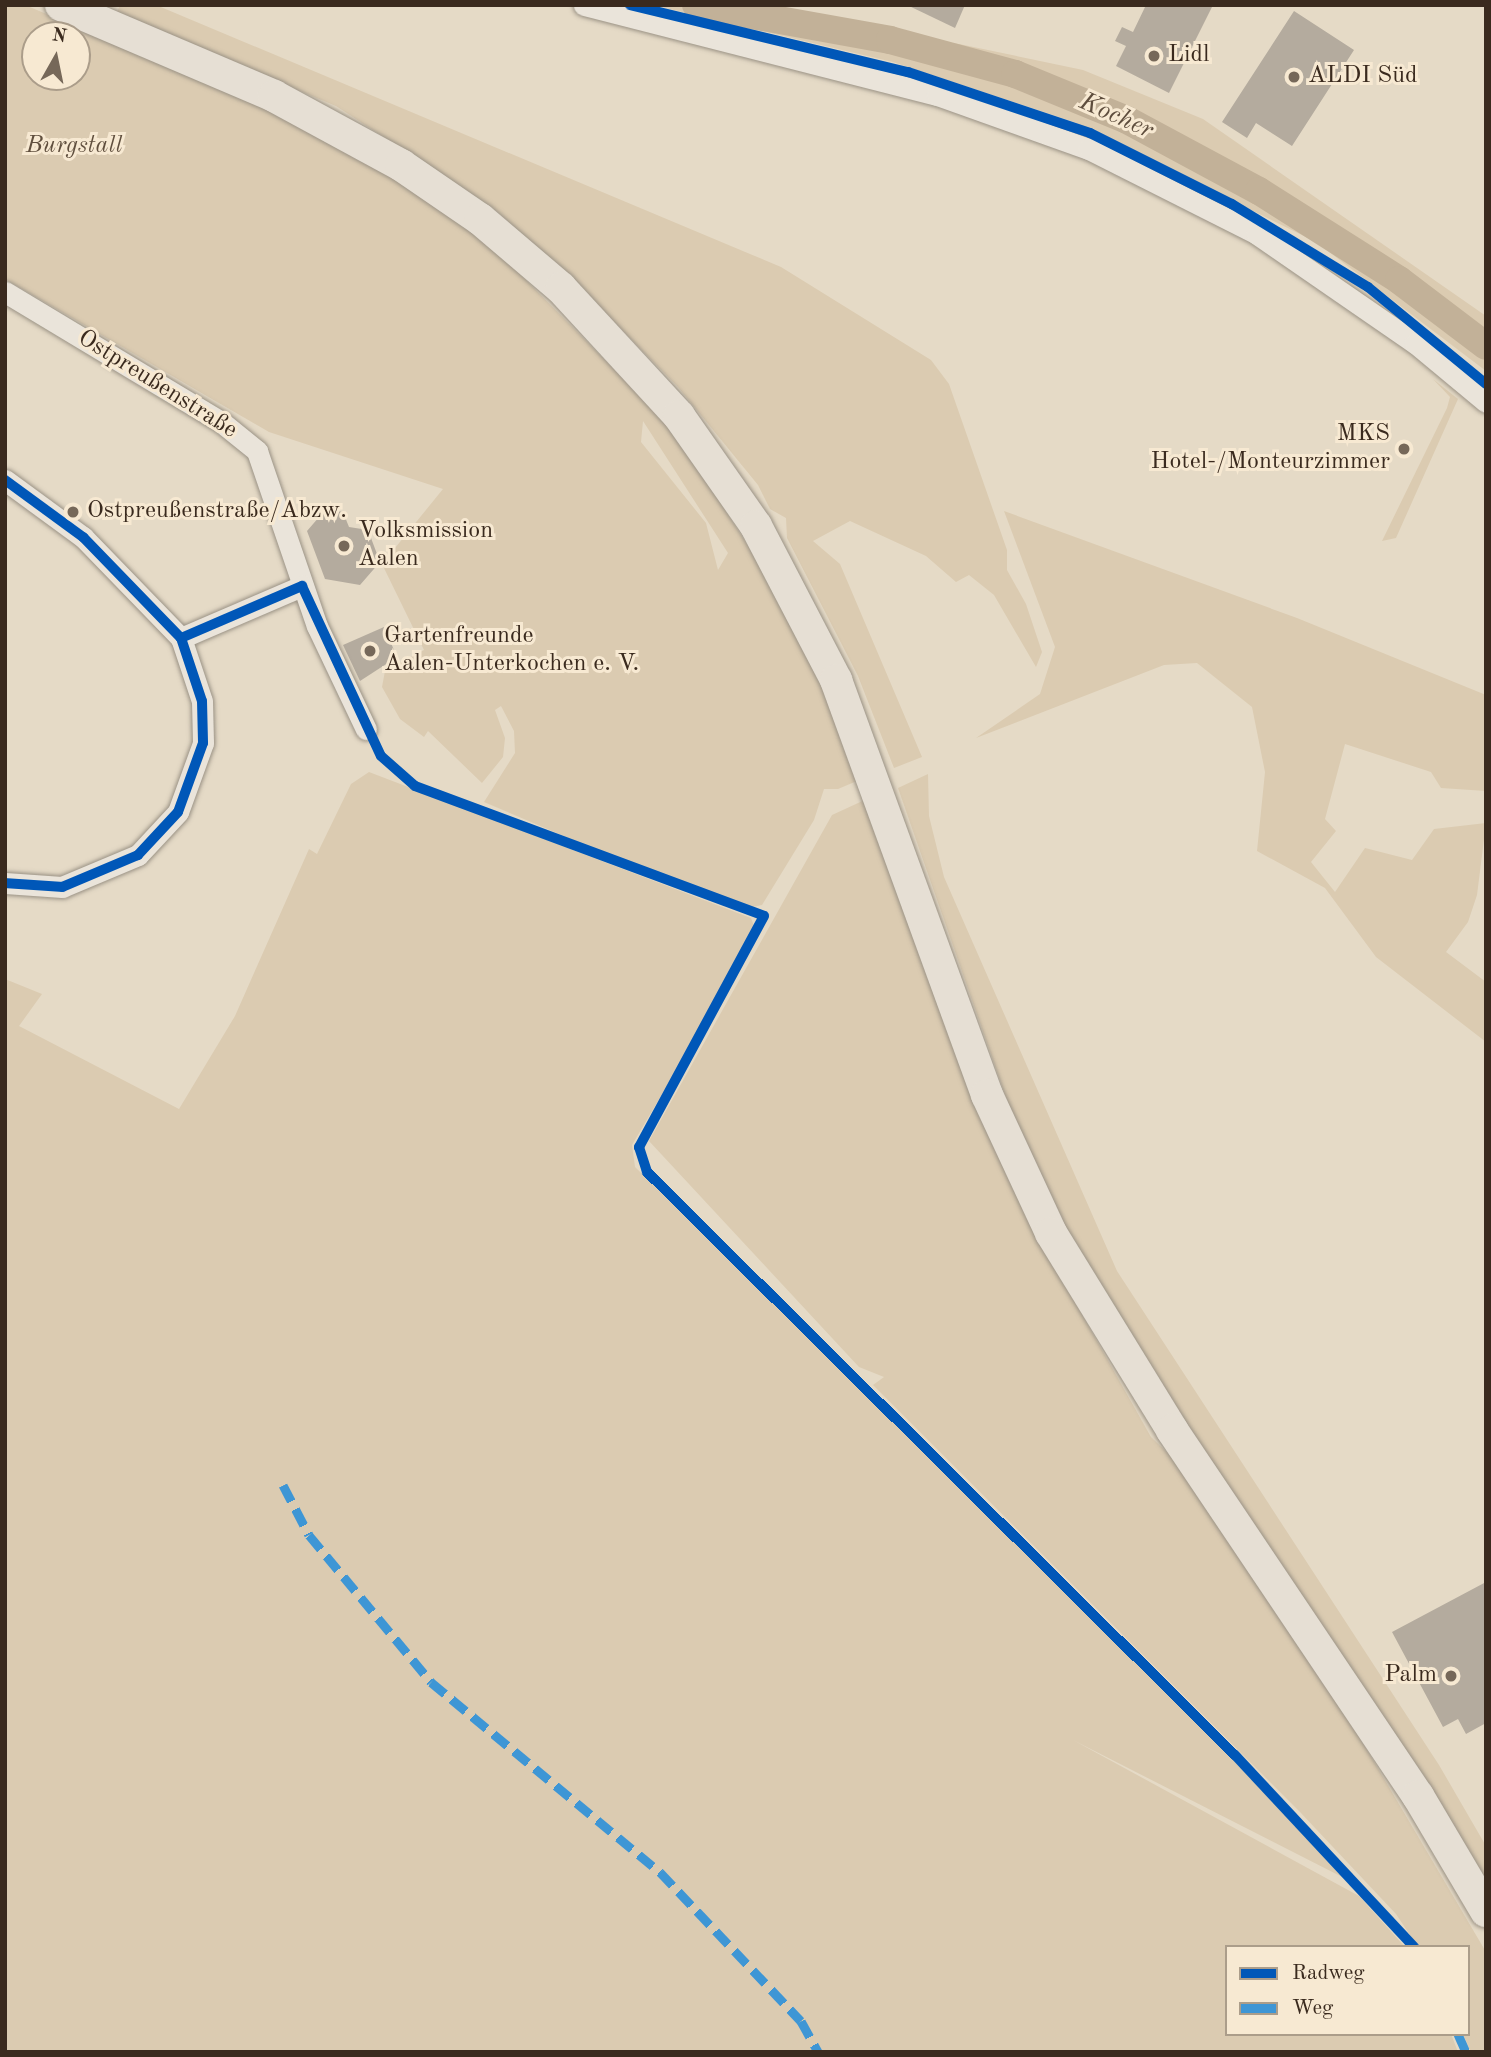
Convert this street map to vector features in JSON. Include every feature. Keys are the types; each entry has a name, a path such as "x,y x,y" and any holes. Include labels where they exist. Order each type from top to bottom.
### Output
{"highway":[{"path":"61,5 274,96 401,164 480,219 561,288 679,416 751,518 836,680 987,1095 1051,1233 1172,1430 1418,1796 1486,1911"}],"street":[{"path":"584,5 937,95 1089,149 1257,234 1415,343 1486,402"},
{"name":"Ostpreußenstraße","path":"5,292 220,421 257,451 302,586 366,729"},
{"path":"5,480 83,537 181,638 202,701 203,743 178,813 138,855 110,871 62,887 5,883"},
{"path":"181,638 302,586"}],"green space":[{"name":"Burgstall","path":"5,5 25,5 63,21 21,21 21,91 91,91 91,33 317,128 445,211 503,257 674,430 792,615 864,778 838,789 824,789 814,820 762,905 752,907 599,851 484,802 515,753 514,731 501,706 495,710 505,738 503,757 482,783 428,731 424,737 400,719 382,687 385,671 424,650 382,564 443,489 269,432 5,279","holes":["643,421 728,553 718,570 706,523 641,442"]},
{"path":"120,5 156,5 781,267 931,360 949,384 1007,550 1007,570 1026,604 1042,652 1036,667 994,595 969,575 956,582 926,556 850,521 813,541 840,564 922,757 894,768 858,676 787,538 786,518 770,509 758,485 678,387 575,282 493,208 336,106 116,15"},
{"path":"653,5 733,5 786,21 959,44 1083,70 1203,119 1486,316 1486,371 1316,242 1074,122 893,62"},
{"path":"1433,379 1458,399 1396,538 1382,541 1447,408 1450,397"},
{"path":"1004,511 1297,618 1486,695 1486,791 1441,788 1431,772 1345,744 1325,819 1336,831 1311,862 1335,892 1365,848 1412,860 1434,829 1486,823 1477,895 1468,922 1446,952 1486,982 1486,1042 1376,957 1325,888 1257,851 1265,772 1252,707 1197,663 1164,665 976,738 1040,694 1055,647"},
{"path":"369,772 751,918 754,926 708,1016 632,1145 635,1167 1145,1666 1350,1881 1073,1740 1359,1896 1403,1945 1225,1945 1225,2036 1452,2036 1458,2052 5,2052 5,979 42,994 19,1026 179,1109 235,1016 309,849 317,854 351,784"},
{"path":"928,774 929,816 944,877 1117,1271 1439,1765 1486,1846 1486,1884 1423,1775 1162,1390 1068,1231 1009,1106 898,788"},
{"path":"869,798 1040,1240 1151,1437 1186,1471 1297,1631 1486,1952 1486,2052 1471,2052 1464,2036 1470,2036 1470,1945 1417,1945 1396,1914 1300,1812 873,1385 884,1377 859,1367 649,1141 832,815"}],"building":[{"path":"907,5 965,5 955,28"},
{"name":"Lidl","path":"1146,5 1213,5 1169,93 1116,66 1126,46 1115,41 1122,27 1133,32"},
{"name":"ALDI Süd","path":"1294,11 1354,50 1292,146 1256,123 1247,138 1222,122"},
{"name":"Volksmission Aalen","path":"326,509 343,512 349,527 368,530 380,562 360,585 325,579 307,531"},
{"name":"Gartenfreunde Aalen-Unterkochen e. V.","path":"384,627 397,657 360,681 343,645"},
{"name":"Palm","path":"1486,1582 1486,1723 1466,1734 1458,1719 1443,1727 1392,1632"}],"waterway":[{"name":"Kocher","path":"696,5 890,40 1015,74 1127,120 1259,191 1399,280 1486,346"}],"marked path":[{"path":"283,1485 309,1535 431,1682 660,1872 801,2021 818,2052"},
{"path":"1459,2036 1466,2052"}],"cycle path":[{"path":"630,5 908,72 1090,133 1232,204 1368,287 1486,384"},
{"path":"5,480 83,537 181,638 202,701 203,743 178,812 138,855 62,887 5,883"},
{"path":"181,638 302,586 381,756 415,786 764,916 639,1147 647,1172 1235,1755 1412,1945"}],"place":[{"name":"Lidl","path":"1154,56"},
{"name":"ALDI Süd","path":"1294,77"},
{"name":"MKS Hotel-/Monteurzimmer","path":"1404,449"},
{"name":"Ostpreußenstraße/Abzw.","path":"73,512"},
{"name":"Volksmission Aalen","path":"344,546"},
{"name":"Gartenfreunde Aalen-Unterkochen e. V.","path":"370,651"},
{"name":"Palm","path":"1451,1676"}]}
